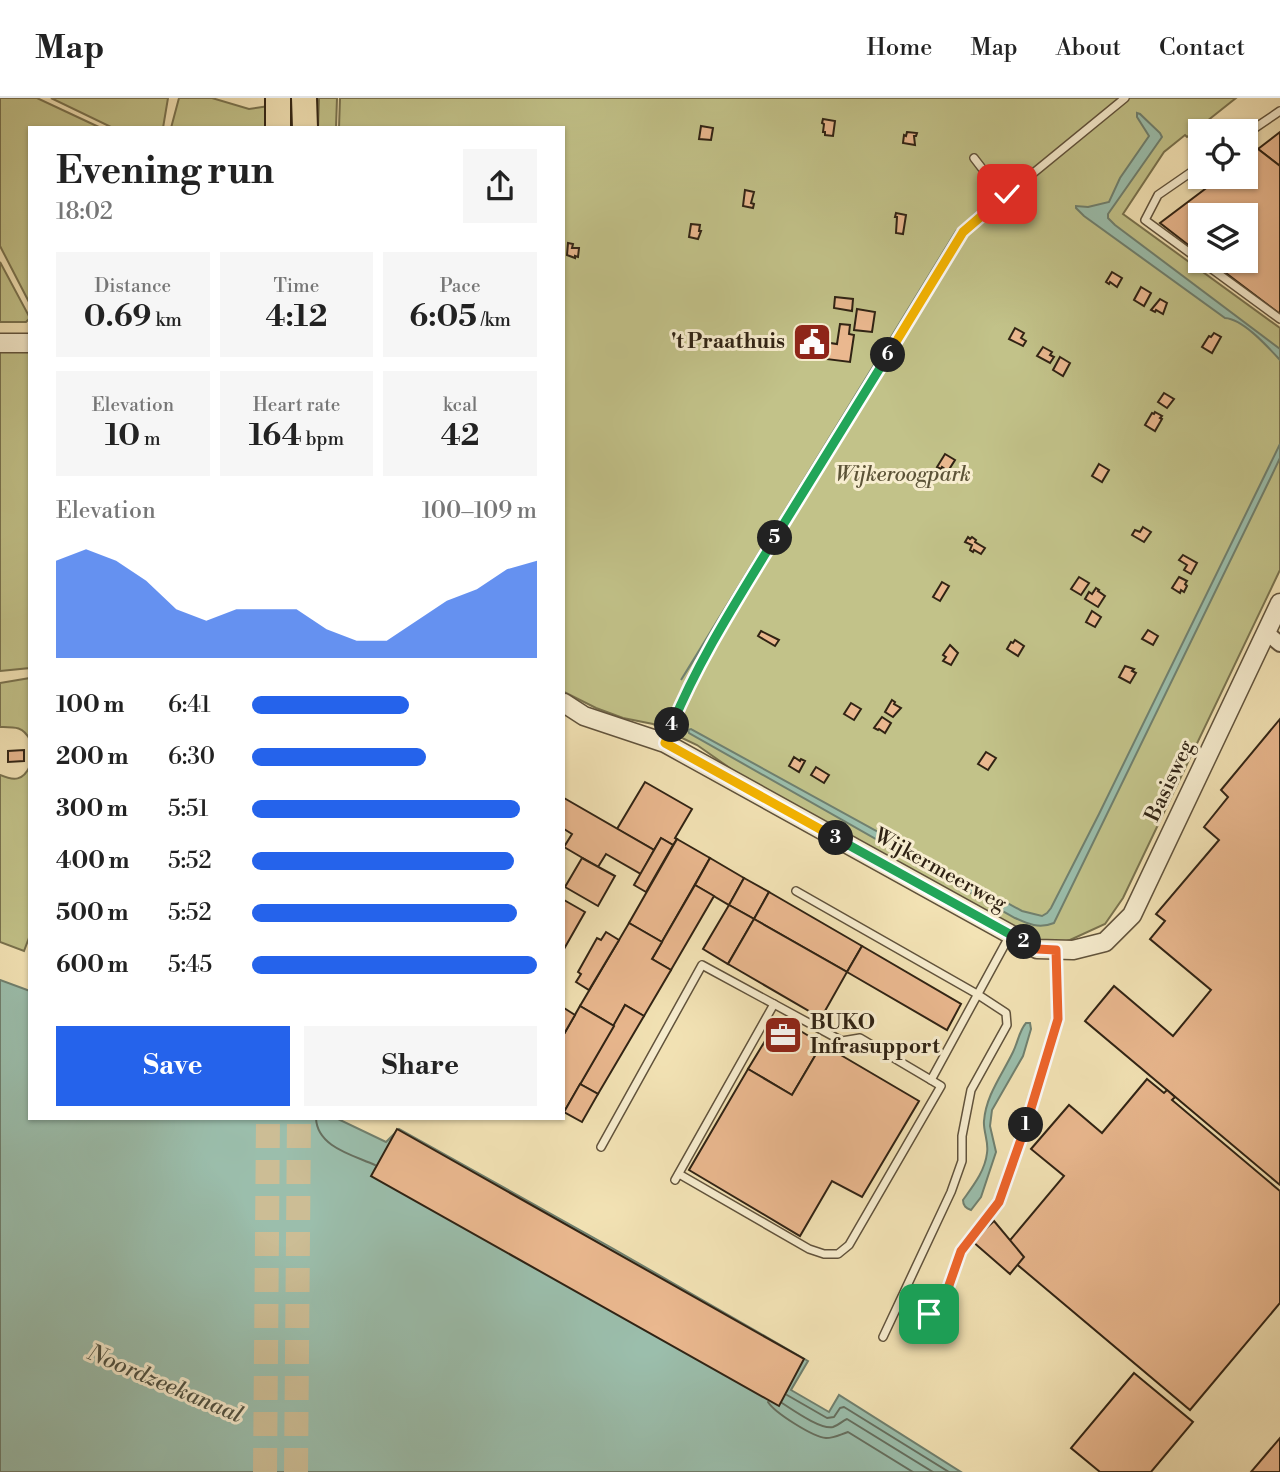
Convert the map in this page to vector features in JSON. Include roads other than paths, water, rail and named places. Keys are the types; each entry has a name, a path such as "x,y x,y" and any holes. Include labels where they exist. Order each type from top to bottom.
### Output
{"highway":[{"path":"278,98 278,126"},
{"path":"304,98 305,126"}],"street":[{"path":"0,343 28,343"},
{"name":"Basisweg","path":"1065,950 1105,942 1132,915 1280,603"},
{"path":"1266,632 1280,644"},
{"name":"Wijkermeerweg","path":"565,705 584,716 665,743 1037,949 1065,950"}],"lane":[{"path":"665,743 684,694 711,643 963,232 1125,98"},
{"path":"1258,126 1280,111"},
{"path":"974,158 1004,197"},
{"path":"1188,174 1158,195 1145,220 1280,319"},
{"path":"796,891 1006,1013 1007,1025 971,1090 962,1136 962,1161 951,1192 883,1337"},
{"path":"931,1080 1010,935"},
{"path":"929,1314 947,1291 961,1251 999,1202 1058,1019 1065,950"},
{"path":"601,1147 702,965 774,1004 842,1041 860,1038 941,1086 849,1245 838,1254 824,1254 809,1249 677,1177 774,1004"}],"water":[{"path":"1137,113 1162,137 1108,214 1108,218 1280,349 1280,360 1247,328 1225,318 1076,208 1109,202 1120,178 1149,136"},
{"path":"986,204 681,680 956,231"},
{"path":"1280,444 1280,458 1054,923 1038,926 1015,918 689,733 688,730 691,729 1022,911 1042,916 1051,908 1099,814"},
{"name":"Noordzeekanaal","path":"0,980 28,990 28,1120 340,1120 386,1142 399,1129 808,1361 791,1390 829,1412 839,1395 961,1472 0,1472"},
{"path":"1026,1023 1030,1023 1031,1029 1023,1056 992,1110 990,1126 996,1152 981,1197 971,1210 965,1206 963,1200 986,1160 985,1112 995,1085"}],"tunnel":[{"path":"265,1472 268,1120"},
{"path":"296,1472 299,1120"}],"place":[{"name":"'t Praathuis","path":"812,342"},
{"name":"BUKO Infrasupport","path":"783,1035"}],"park label":[{"name":"Wijkeroogpark","path":"903,475"}]}
